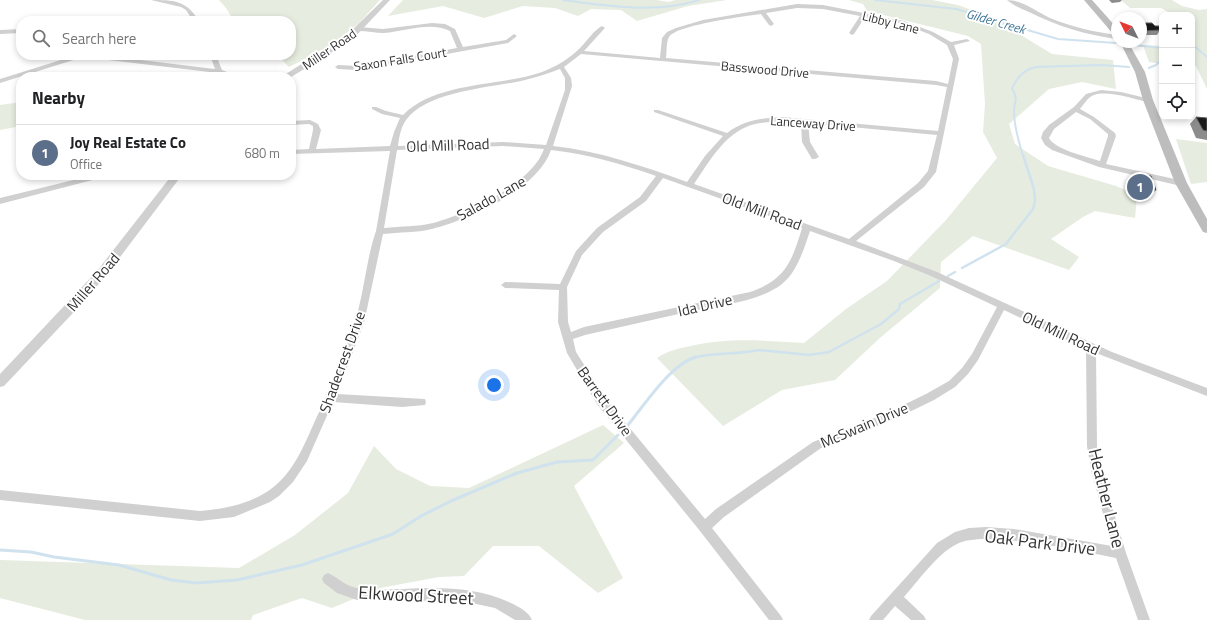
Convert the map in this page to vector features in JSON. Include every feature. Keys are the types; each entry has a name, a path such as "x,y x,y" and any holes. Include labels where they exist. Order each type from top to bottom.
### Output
{"main road":[{"path":"1088,0 1111,26"},
{"path":"1127,48 1140,72 1148,100 1181,183 1207,229"}],"street":[{"path":"154,0 172,2 185,6 193,16"},
{"name":"Miller Road","path":"294,72 338,46 359,29 387,0"},
{"path":"1010,0 1037,14 1086,32 1111,36"},
{"name":"Libby Lane","path":"663,60 665,38 672,31 702,22 763,12 796,3 864,15 913,26 950,44"},
{"path":"763,12 771,24"},
{"path":"852,33 864,15"},
{"path":"359,29 383,31 439,25 453,30 461,50"},
{"path":"374,108 404,117 422,104 444,94 525,79 561,67 580,52 602,28"},
{"path":"0,32 16,31"},
{"name":"Saxon Falls Court","path":"338,67 357,68 508,42 514,36"},
{"path":"850,242 928,178 934,167 956,59 950,44 967,41"},
{"name":"Basswood Drive","path":"580,52 936,83 950,86"},
{"path":"29,72 67,60"},
{"path":"126,60 222,72"},
{"path":"215,60 219,71"},
{"name":"Salado Lane","path":"380,230 433,226 461,216 531,176 543,162 570,83 568,75 561,67"},
{"path":"0,81 16,76"},
{"path":"1148,100 1105,93 1092,94 1084,98 1075,109 1059,120 1047,131 1045,137 1046,141 1048,145 1102,166 1181,183"},
{"path":"1075,109 1092,118 1111,133 1112,136 1102,166"},
{"path":"656,111 727,135"},
{"name":"Shadecrest Drive","path":"0,495 189,516 210,516 228,513 248,507 263,500 290,479 302,460 330,398 359,322 380,230 380,220 395,139 404,117"},
{"name":"Lanceway Drive","path":"690,185 727,135 740,126 763,120 804,120 940,133"},
{"path":"804,120 806,142 815,157"},
{"path":"296,123 310,122 316,124 318,130 312,151"},
{"name":"Old Mill Road","path":"296,152 502,144 549,147 599,156 690,185 850,242 934,274 1091,348 1207,392"},
{"name":"Barrett Drive","path":"661,175 643,199 600,230 586,244 572,264 562,287 563,322 577,363 601,401 704,527 777,620"},
{"path":"0,201 84,180"},
{"name":"Miller Road","path":"0,382 102,274 173,180"},
{"name":"Ida Drive","path":"568,337 584,331 727,300 769,288 779,282 787,273 807,227"},
{"path":"505,285 562,287"},
{"name":"McSwain Drive","path":"704,527 720,513 816,445 891,416 930,397 952,384 965,371 975,357 1002,306"},
{"name":"Heather Lane","path":"1091,348 1092,446 1096,470 1120,553 1144,620"},
{"path":"330,398 402,404 421,402"},
{"name":"Oak Park Drive","path":"875,620 941,547 955,538 969,534 986,533 1014,535 1120,553"},
{"name":"Elkwood Street","path":"328,578 345,591 364,594 436,594 478,597 502,605 526,620"},
{"path":"895,598 920,620"}],"shaded area":[{"path":"219,0 380,0 359,23 330,46 289,67 282,60 296,60 296,16 231,16"},
{"path":"403,0 656,0 669,2 675,0 727,0 688,6 637,21 621,10 591,9 578,16 555,8 523,6 484,18 443,6 388,16"},
{"path":"849,0 932,0 958,5 993,18 1052,54 1113,60 1116,89 1082,82 1049,89 1009,124 1015,144 1048,166 1116,186 1137,195 1135,218 1095,211 1083,217 1051,239 1079,257 1069,270 973,236 941,262 940,288 881,337 835,380 782,390 723,426 657,358 665,353 677,349 719,341 748,340 804,343 846,309 887,281 946,220 997,158 983,132 985,104 981,44 968,36 867,11 863,4"},
{"path":"1121,0 1172,0 1182,6 1199,10 1207,9 1207,89 1195,66 1195,12 1168,12 1161,8 1130,8"},
{"path":"1147,45 1159,46 1159,64 1149,62 1144,48 1147,48"},
{"path":"16,103 16,127 0,130 0,105"},
{"path":"1176,139 1207,143 1207,182 1191,184"},
{"path":"603,425 624,443 574,486 623,578 598,593 539,546 493,546 464,576 439,577 380,588 332,608 302,598 253,615 251,620 85,620 0,598 0,560 239,568 295,535 348,493 374,446 396,469 430,486 469,488"}],"building":[{"path":"1147,23 1152,23 1155,26 1159,26 1159,30 1147,31"},
{"path":"1196,117 1207,118 1207,131 1203,130"},
{"path":"1133,174 1151,176 1156,190 1138,187"}],"waterway":[{"path":"563,0 631,8 666,7 699,0"},
{"name":"Gilder Creek","path":"875,0 956,9 1058,39 1111,43"},
{"name":"Gilder Creek","path":"1147,46 1159,48"},
{"path":"1195,47 1207,57"},
{"path":"1149,68 1159,62"},
{"path":"1023,156 1015,123 1014,108 1016,98 1012,88 1024,72 1036,67 1101,65 1129,67"},
{"path":"962,268 1006,244 1033,209 1035,201 1034,189 1023,155"},
{"path":"948,276 955,272"},
{"path":"696,357 759,350 809,355 829,352 881,324 899,309 900,304 939,281"},
{"path":"628,425 650,396 668,376 687,361 696,357"},
{"path":"692,358 696,357"},
{"path":"0,550 31,552 54,557 119,565 171,580 196,583 237,580 302,565 393,534 421,516 451,501 517,473 557,462 593,460 618,435"}],"place":[{"name":"Joy Real Estate Co","path":"1140,187"}]}
